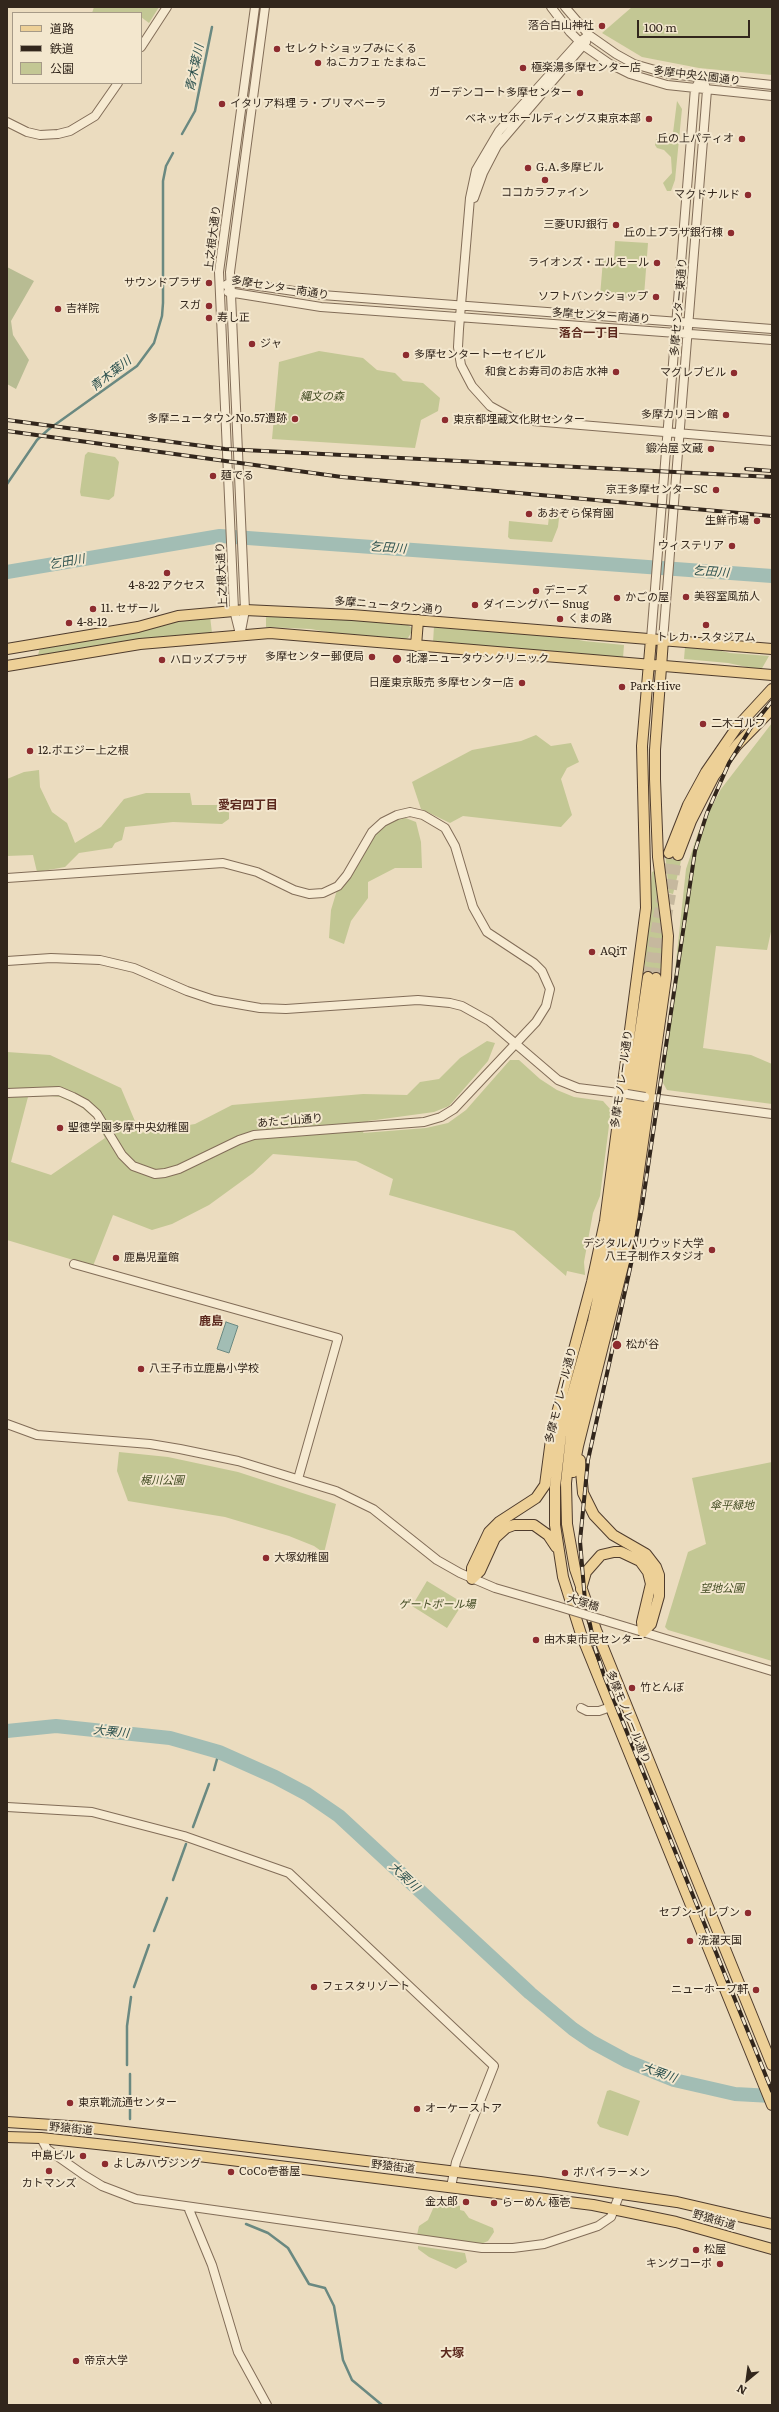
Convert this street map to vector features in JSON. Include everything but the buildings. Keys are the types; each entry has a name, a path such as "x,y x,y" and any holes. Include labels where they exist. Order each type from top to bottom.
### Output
{"main road":[{"name":"多摩ニュータウン通り","path":"7,648 138,627 178,616 245,610 307,612 418,620 772,649"},
{"path":"416,646 418,620"},
{"path":"7,666 140,644 240,634 303,635 416,646 772,675"},
{"path":"472,1579 472,1568 489,1532 499,1522 536,1498 543,1488 552,1432 592,1282 600,1244 624,1094 646,908 642,746 651,639"},
{"path":"567,1524 574,1462 629,1242 647,1097 668,955 666,922 658,857 655,779 663,640"},
{"path":"772,689 738,727 706,772 688,805 674,854 697,807 718,771 736,745 772,709"},
{"name":"多摩モノレール通り","path":"772,2065 581,1590 571,1551 567,1524 566,1483 571,1436 601,1325 620,1241 652,977 608,1255 593,1321 561,1435 554,1508 559,1554 568,1596 611,1707 772,2105"},
{"path":"561,1397 561,1435"},
{"path":"580,1438 580,1479 584,1493 594,1514 613,1535 646,1554 656,1567 659,1575 659,1596 651,1624 643,1632"},
{"path":"472,1579 480,1571 495,1538 506,1528 514,1524 528,1524 540,1529 552,1540 559,1554"},
{"path":"581,1590 588,1568 601,1555 621,1552 640,1561 648,1572 651,1584 642,1622 643,1632"},
{"name":"野猿街道","path":"7,2122 84,2127 620,2193 700,2206 772,2224"},
{"path":"40,2123 41,2138"},
{"path":"84,2127 79,2130 79,2134 84,2142"},
{"name":"野猿街道","path":"7,2137 41,2138 84,2142 451,2187 615,2209 687,2225 772,2249"},
{"path":"316,2170 318,2155"}],"street":[{"path":"142,45 167,7"},
{"name":"上之根大通り","path":"240,634 234,610 220,263 255,7"},
{"name":"上之根大通り","path":"240,634 245,610 231,294 232,248 265,7"},
{"name":"多摩中央公園通り","path":"551,7 581,44 630,74 650,82 708,90 772,96"},
{"name":"多摩中央公園通り","path":"565,7 589,36 634,64 669,74 772,85"},
{"path":"589,36 497,146 481,178 469,214 458,346 461,365 472,386 480,397 501,413 521,420 772,441"},
{"path":"695,88 702,78 708,90"},
{"path":"7,122 27,132 40,135 58,134 70,131 95,116 117,84"},
{"name":"多摩センター東通り","path":"651,639 695,88"},
{"name":"多摩センター東通り","path":"663,640 708,90"},
{"name":"多摩センター南通り","path":"220,288 231,282 322,295 689,322"},
{"name":"多摩センター南通り","path":"220,288 231,294 321,307 688,333"},
{"path":"689,322 772,329"},
{"path":"688,333 772,340"},
{"name":"あたご山通り","path":"7,878 223,863 257,872 294,890 309,894 323,893 338,886 347,875 372,832 383,822 397,815 410,812 423,815 445,828 455,846 473,907 487,932 534,963 548,980 549,996 542,1014 454,1109 441,1117 424,1122 254,1135 239,1140 179,1169 166,1173 149,1173 133,1166 122,1155 96,1114 86,1104 73,1097 59,1091 7,1093"},
{"path":"7,961 51,958 100,960 134,968 187,991 214,1000 260,1008 286,1009 418,1000 440,1001 462,1006 477,1013 489,1021 558,1080 578,1088 772,1114"},
{"path":"74,1264 338,1338 298,1479"},
{"name":"大塚橋","path":"7,1424 26,1432 50,1436 144,1443 180,1448 238,1461 336,1491 359,1501 384,1518 437,1560 472,1579 772,1671"},
{"path":"581,1708 594,1712 625,1702"},
{"path":"7,1807 92,1812 184,1836 288,1873 494,2066 453,2172 451,2187"},
{"path":"41,2138 47,2149 53,2154 102,2186 136,2199 494,2248 532,2246 574,2235 604,2224 615,2209 620,2193"},
{"path":"188,2207 216,2278 238,2352 267,2405"}],"green space":[{"path":"94,7 159,7 149,23 142,18 142,12 92,12"},
{"path":"632,7 772,7 772,75 699,68 642,57 602,33"},
{"path":"677,101 682,109 675,180 671,191 667,191 663,183 672,173 671,157 664,150 657,148 655,145 656,139 668,140 669,133 673,133"},
{"path":"615,241 648,243 644,296 629,295 628,298 600,296 603,260 614,261"},
{"path":"7,267 34,281 11,321 13,335 29,360 16,389 7,384"},
{"name":"縄文の森","path":"319,351 363,358 377,370 395,373 403,381 423,383 440,398 438,411 421,420 415,448 272,439 279,362"},
{"path":"88,452 115,457 119,462 114,496 109,500 81,496 80,492 85,455"},
{"path":"550,508 560,509 558,527 552,542 510,539 508,537 509,521 548,525"},
{"path":"266,615 405,623 412,628 408,638 402,640 342,635 311,629 266,627"},
{"path":"210,616 212,633 38,655 40,648 181,620"},
{"path":"434,626 560,636 584,641 624,645 623,658 433,643"},
{"path":"685,647 709,648 730,653 769,656 761,670 728,663 684,659"},
{"path":"772,723 772,927 767,950 716,946 703,1048 751,1055 772,1064 772,1104 667,1090 663,1083 686,869 698,833 721,789"},
{"path":"536,735 551,746 571,743 579,762 567,768 561,779 572,815 561,827 463,816 450,823 421,809 412,782 472,750 521,741"},
{"path":"39,770 40,787 52,812 67,823 75,843 101,827 124,799 146,793 190,793 192,805 220,805 229,807 229,819 222,824 173,822 125,827 122,840 115,843 112,848 79,853 65,867 37,872 33,855 7,856 7,779 24,772"},
{"path":"403,817 416,822 421,842 422,868 395,868 368,882 368,898 351,921 344,944 329,938 331,910 337,890 373,833 384,822"},
{"path":"665,852 682,857 673,894 669,893"},
{"path":"654,871 663,941 660,977 644,975 652,872"},
{"path":"487,1041 495,1043 488,1061 449,1106 434,1112 368,1121 363,1133 426,1128 448,1123 466,1110 510,1060 519,1060 540,1079 557,1090 574,1097 603,1101 611,1110 600,1196 593,1213 584,1262 585,1275 567,1271 566,1276 514,1231 389,1195 393,1179 356,1161 273,1154 253,1173 209,1205 172,1224 152,1230 113,1215 93,1266 7,1240 7,1052 50,1055 121,1088 140,1133 195,1124 232,1105 363,1094 407,1095 420,1082 439,1079 460,1058","holes":["28,1097 60,1097 80,1106 94,1118 105,1138 51,1175 11,1162"]},
{"name":"梶川公園","path":"119,1452 168,1457 238,1472 336,1504 324,1553 314,1546 289,1536 225,1517 128,1501 117,1471"},
{"name":"傘平緑地","path":"772,1462 772,1661 668,1630 665,1627 688,1552 706,1544 692,1478"},
{"name":"ゲートボール場","path":"427,1581 463,1603 447,1628 412,1606"},
{"path":"610,2090 640,2101 628,2136 600,2127 597,2123 607,2091"},
{"path":"443,2198 460,2206 460,2210 464,2211 469,2218 493,2228 494,2232 488,2241 481,2244 417,2235 419,2226 428,2220 436,2202"},
{"path":"418,2246 465,2253 467,2262 456,2269 429,2257 418,2249"}],"water":[{"path":"226,1322 238,1326 229,1353 217,1349"}],"waterway":[{"name":"青木葉川","path":"182,134 195,111 212,27"},
{"name":"青木葉川","path":"7,484 37,440 49,429 137,366 154,343 162,316 163,303 163,181 166,166 173,153"},
{"name":"乞田川","path":"7,572 220,536 772,576"},
{"name":"大栗川","path":"7,1731 56,1726 170,1738 219,1752 275,1777 307,1794 339,1816 530,1993 573,2029 592,2042 627,2061 674,2080 735,2094 772,2096"},
{"path":"214,1770 219,1752"},
{"path":"193,1827 209,1784"},
{"path":"173,1880 186,1844"},
{"path":"154,1931 167,1898"},
{"path":"134,1987 149,1945"},
{"path":"127,2065 127,2026 131,1997"},
{"path":"130,2074 130,2119"},
{"path":"246,2224 268,2233 288,2248 309,2284 325,2288 334,2306 343,2360 352,2380 382,2405"}],"tunnel":[{"path":"648,977 669,853"},
{"path":"656,978 678,855"}],"railway":[{"path":"7,420 225,449 772,477"},
{"path":"7,431 342,477 772,516"},
{"path":"746,469 772,471"},
{"path":"772,701 750,729 729,763 707,813 695,851 642,1207 633,1255 588,1460 580,1541 585,1601 595,1648 605,1678 772,2091"}],"place":[{"name":"落合白山神社","path":"602,26"},
{"name":"セレクトショップみにくる","path":"277,49"},
{"name":"ねこカフェ たまねこ","path":"318,63"},
{"name":"極楽湯多摩センター店","path":"523,68"},
{"name":"ガーデンコート多摩センター","path":"580,93"},
{"name":"イタリア料理 ラ・プリマベーラ","path":"222,104"},
{"name":"ベネッセホールディングス東京本部","path":"649,119"},
{"name":"丘の上パティオ","path":"742,139"},
{"name":"G.A.多摩ビル","path":"528,168"},
{"name":"ココカラファイン","path":"545,180"},
{"name":"マクドナルド","path":"748,195"},
{"name":"三菱UFJ銀行","path":"616,225"},
{"name":"丘の上プラザ銀行棟","path":"731,233"},
{"name":"ライオンズ・エルモール","path":"657,263"},
{"name":"サウンドプラザ","path":"209,283"},
{"name":"ソフトバンクショップ","path":"656,297"},
{"name":"スガ","path":"209,306"},
{"name":"吉祥院","path":"58,309"},
{"name":"寿し正","path":"209,318"},
{"name":"ジャ","path":"252,344"},
{"name":"多摩センタートーセイビル","path":"406,355"},
{"name":"和食とお寿司のお店 水神","path":"616,372"},
{"name":"マグレブビル","path":"734,373"},
{"name":"多摩カリヨン館","path":"726,415"},
{"name":"多摩ニュータウンNo.57遺跡","path":"295,419"},
{"name":"東京都埋蔵文化財センター","path":"445,420"},
{"name":"鍛冶屋 文蔵","path":"711,449"},
{"name":"麺でる","path":"213,476"},
{"name":"京王多摩センターSC","path":"716,490"},
{"name":"あおぞら保育園","path":"529,514"},
{"name":"生鮮市場","path":"757,521"},
{"name":"ウィステリア","path":"732,546"},
{"name":"4-8-22 アクセス","path":"167,573"},
{"name":"デニーズ","path":"536,591"},
{"name":"美容室風茄人","path":"686,597"},
{"name":"かごの屋","path":"617,598"},
{"name":"ダイニングバー Snug","path":"475,605"},
{"name":"11. セザール","path":"93,609"},
{"name":"くまの路","path":"560,619"},
{"name":"4-8-12","path":"69,623"},
{"name":"トレカ・スタジアム","path":"706,625"},
{"name":"多摩センター郵便局","path":"372,657"},
{"name":"北澤ニュータウンクリニック","path":"397,659"},
{"name":"ハロッズプラザ","path":"162,660"},
{"name":"日産東京販売 多摩センター店","path":"522,683"},
{"name":"Park Hive","path":"622,687"},
{"name":"二木ゴルフ","path":"703,724"},
{"name":"12.ポエジー上之根","path":"30,751"},
{"name":"AQiT","path":"592,952"},
{"name":"聖徳学園多摩中央幼稚園","path":"60,1128"},
{"name":"デジタルハリウッド大学 八王子制作スタジオ","path":"712,1250"},
{"name":"鹿島児童館","path":"116,1258"},
{"name":"松が谷","path":"617,1345"},
{"name":"八王子市立鹿島小学校","path":"141,1369"},
{"name":"大塚幼稚園","path":"266,1558"},
{"name":"由木東市民センター","path":"536,1640"},
{"name":"竹とんぼ","path":"632,1688"},
{"name":"セブン-イレブン","path":"748,1913"},
{"name":"洗濯天国","path":"690,1941"},
{"name":"フェスタリゾート","path":"314,1987"},
{"name":"ニューホープ軒","path":"756,1990"},
{"name":"東京靴流通センター","path":"70,2103"},
{"name":"オーケーストア","path":"417,2109"},
{"name":"中島ビル","path":"83,2156"},
{"name":"よしみハウジング","path":"105,2164"},
{"name":"カトマンズ","path":"49,2171"},
{"name":"CoCo壱番屋","path":"231,2172"},
{"name":"ポパイラーメン","path":"565,2173"},
{"name":"金太郎","path":"466,2202"},
{"name":"らーめん 極壱","path":"494,2203"},
{"name":"松屋","path":"696,2250"},
{"name":"キングコーポ","path":"720,2264"},
{"name":"帝京大学","path":"76,2361"}],"district":[{"name":"落合一丁目","path":"589,333"},
{"name":"愛宕四丁目","path":"248,805"},
{"name":"鹿島","path":"211,1321"},
{"name":"大塚","path":"452,2353"}],"park label":[{"name":"望地公園","path":"722,1589"}]}
